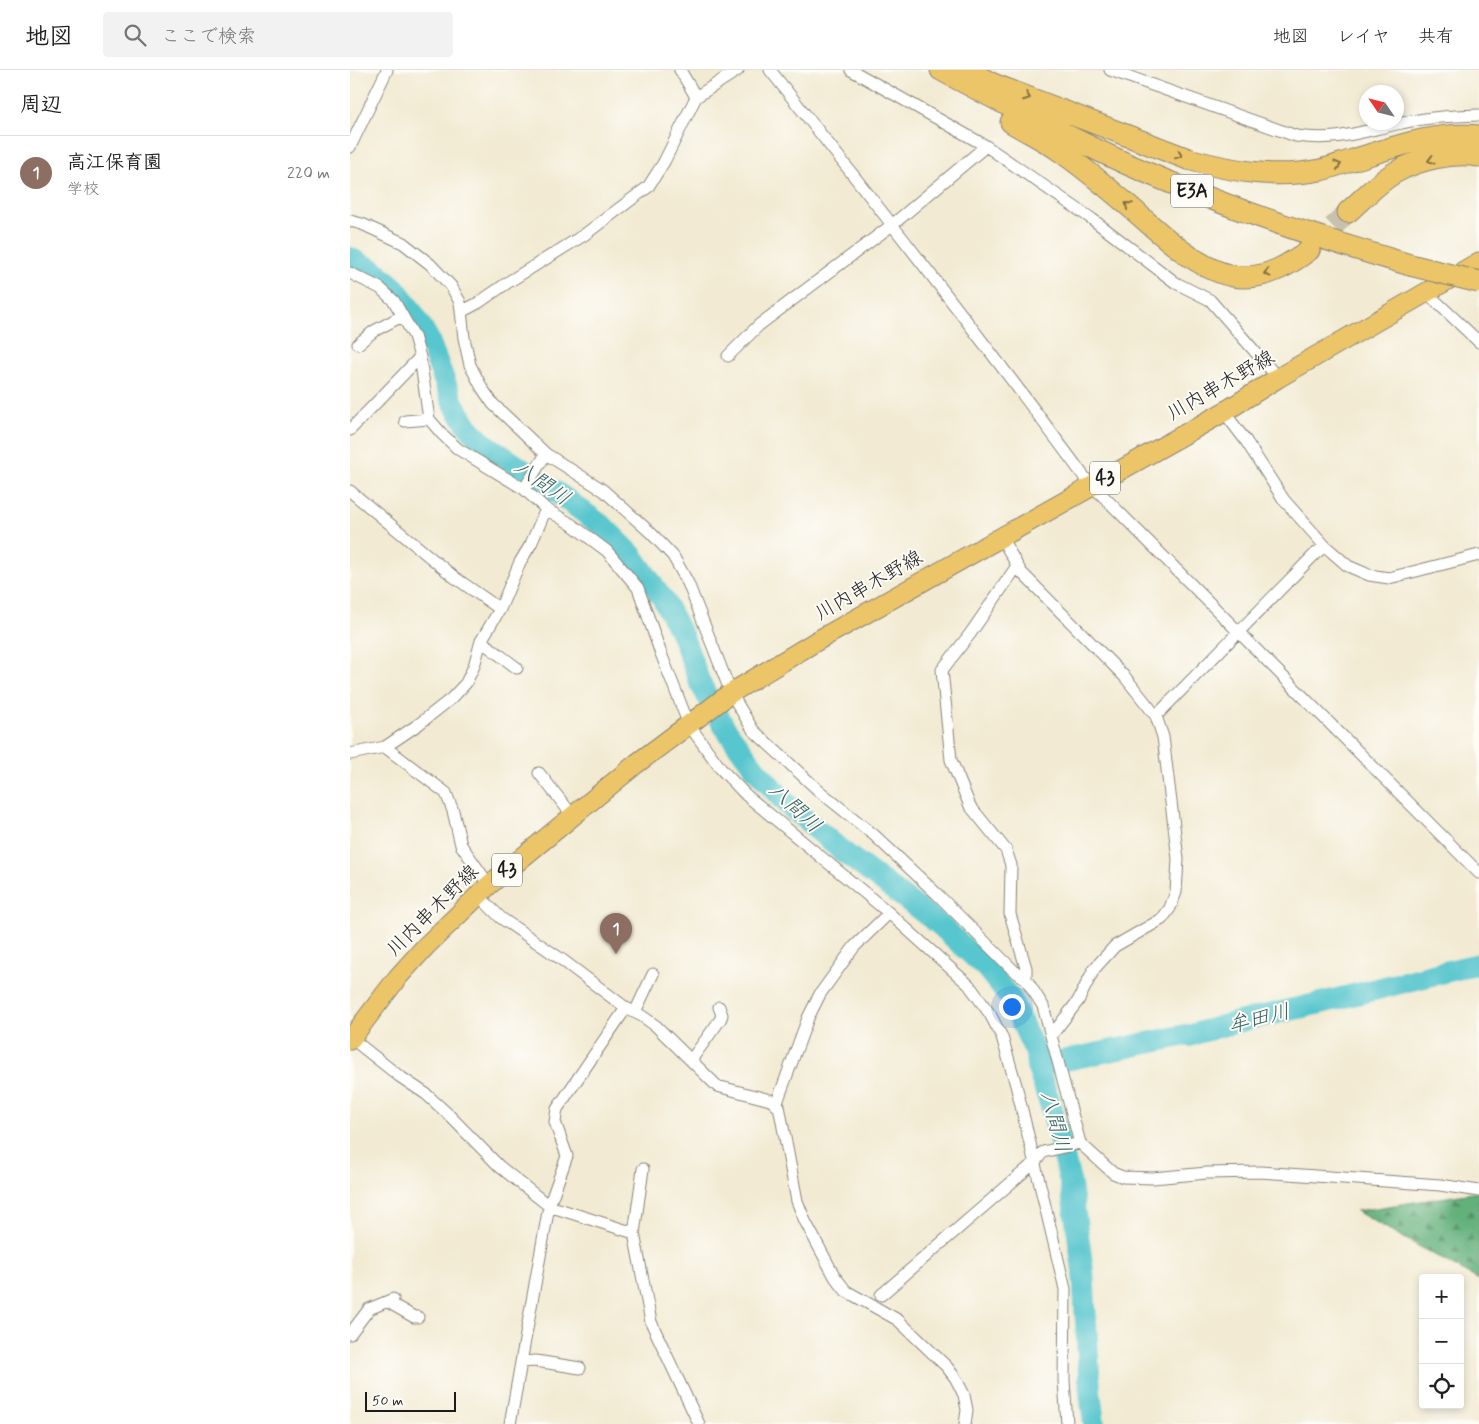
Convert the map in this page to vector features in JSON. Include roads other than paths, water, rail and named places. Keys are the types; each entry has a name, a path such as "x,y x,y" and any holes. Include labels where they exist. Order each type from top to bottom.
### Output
{"highway":[{"path":"925,70 1059,150 1127,204 1173,244 1196,260 1217,271 1243,277 1271,273 1294,262 1309,250"},
{"name":"E3A","path":"941,70 1060,133 1179,186 1290,228 1410,265 1479,282"},
{"path":"966,70 993,84 1188,159 1251,172 1288,174 1321,170 1435,136 1460,134 1479,136"},
{"path":"1348,212 1395,173 1416,164 1440,157 1469,154 1479,156"}],"main road":[{"name":"川内串木野線","path":"351,1039 398,977 420,952 484,890 636,764 731,693 815,642 1224,412 1278,378 1479,262"}],"street":[{"path":"350,147 387,70"},
{"path":"680,70 696,97"},
{"path":"461,312 478,303 510,280 584,234 648,187 664,162 696,97 738,70"},
{"path":"770,70 892,224 1091,486 1479,873"},
{"path":"851,70 986,146 1092,219 1176,283 1210,300 1278,378"},
{"path":"1110,70 1296,136 1317,139 1348,137 1403,122 1441,116 1479,115"},
{"path":"728,356 759,325 892,224 986,146"},
{"path":"350,221 403,243 430,264 452,286 460,302 464,338 470,365 493,404 546,454 603,490 651,533 673,556 688,583 731,693 753,730 818,790 874,835 938,895 1013,970 1026,979 1043,1006 1076,1144 1113,1173 1123,1177 1153,1178 1207,1173 1260,1172 1440,1185 1479,1191"},
{"path":"350,273 380,288 394,301 414,336 420,357 429,419 442,434 458,449 524,489 546,510 571,524 607,551 638,588 689,725 721,769 746,794 889,913 970,985 990,1014 1002,1037 1014,1077 1065,1289 1064,1380 1067,1424"},
{"path":"1426,292 1479,342"},
{"path":"358,344 374,331 402,316"},
{"path":"350,430 420,357"},
{"path":"1224,412 1246,441 1284,500 1325,546 1348,566 1369,575 1389,578 1479,555"},
{"path":"405,421 429,419"},
{"path":"524,489 546,454"},
{"path":"350,490 454,576 500,609"},
{"path":"350,754 385,746 419,724 452,698 466,683 474,666 481,641 500,609 520,562 531,544 546,510"},
{"path":"1001,537 1021,572 1125,677 1156,716 1163,737 1170,781 1178,859 1176,892 1170,908 1162,919 1114,946 1094,969 1078,1001 1051,1036"},
{"path":"1156,716 1308,560 1325,546"},
{"path":"1017,566 970,634 942,670 951,760 970,806 1006,850 1011,865 1010,914 1026,968 1026,979"},
{"path":"481,641 517,668"},
{"path":"385,746 446,793 453,811 461,844 484,890 501,918 630,1010 656,1026 717,1086 770,1100 779,1106 797,1201 805,1221 834,1277 846,1291 898,1320 947,1367 964,1395 967,1410 965,1424"},
{"path":"539,774 572,816"},
{"path":"776,1105 808,1018 820,994 854,947 889,913"},
{"path":"510,1424 549,1206 567,1156 554,1122 557,1109 630,1010 653,974"},
{"path":"691,1060 720,1020 722,1015 719,1008"},
{"path":"351,1039 426,1094 498,1166 549,1206 634,1233"},
{"path":"881,1295 1034,1163 1043,1152 1076,1144"},
{"path":"642,1169 634,1233 651,1322 699,1424"},
{"path":"350,1334 369,1309 390,1300 414,1317 418,1317"},
{"path":"521,1362 536,1361 580,1368"}],"waterway":[{"name":"八間川","path":"350,258 374,270 395,288 412,311 428,338 453,403 468,427 481,441 604,527 632,555 663,599 683,637 700,683 725,728 757,771 786,803 842,851 940,925 986,968 1010,998 1036,1053 1037,1066 1051,1106 1071,1185 1083,1271 1090,1391 1094,1424"},
{"name":"牟田川","path":"1037,1066 1186,1035 1189,1036 1246,1020 1479,964"}],"tunnel":[{"path":"1310,249 1348,212"}],"place":[{"name":"高江保育園","path":"616,954"}]}
